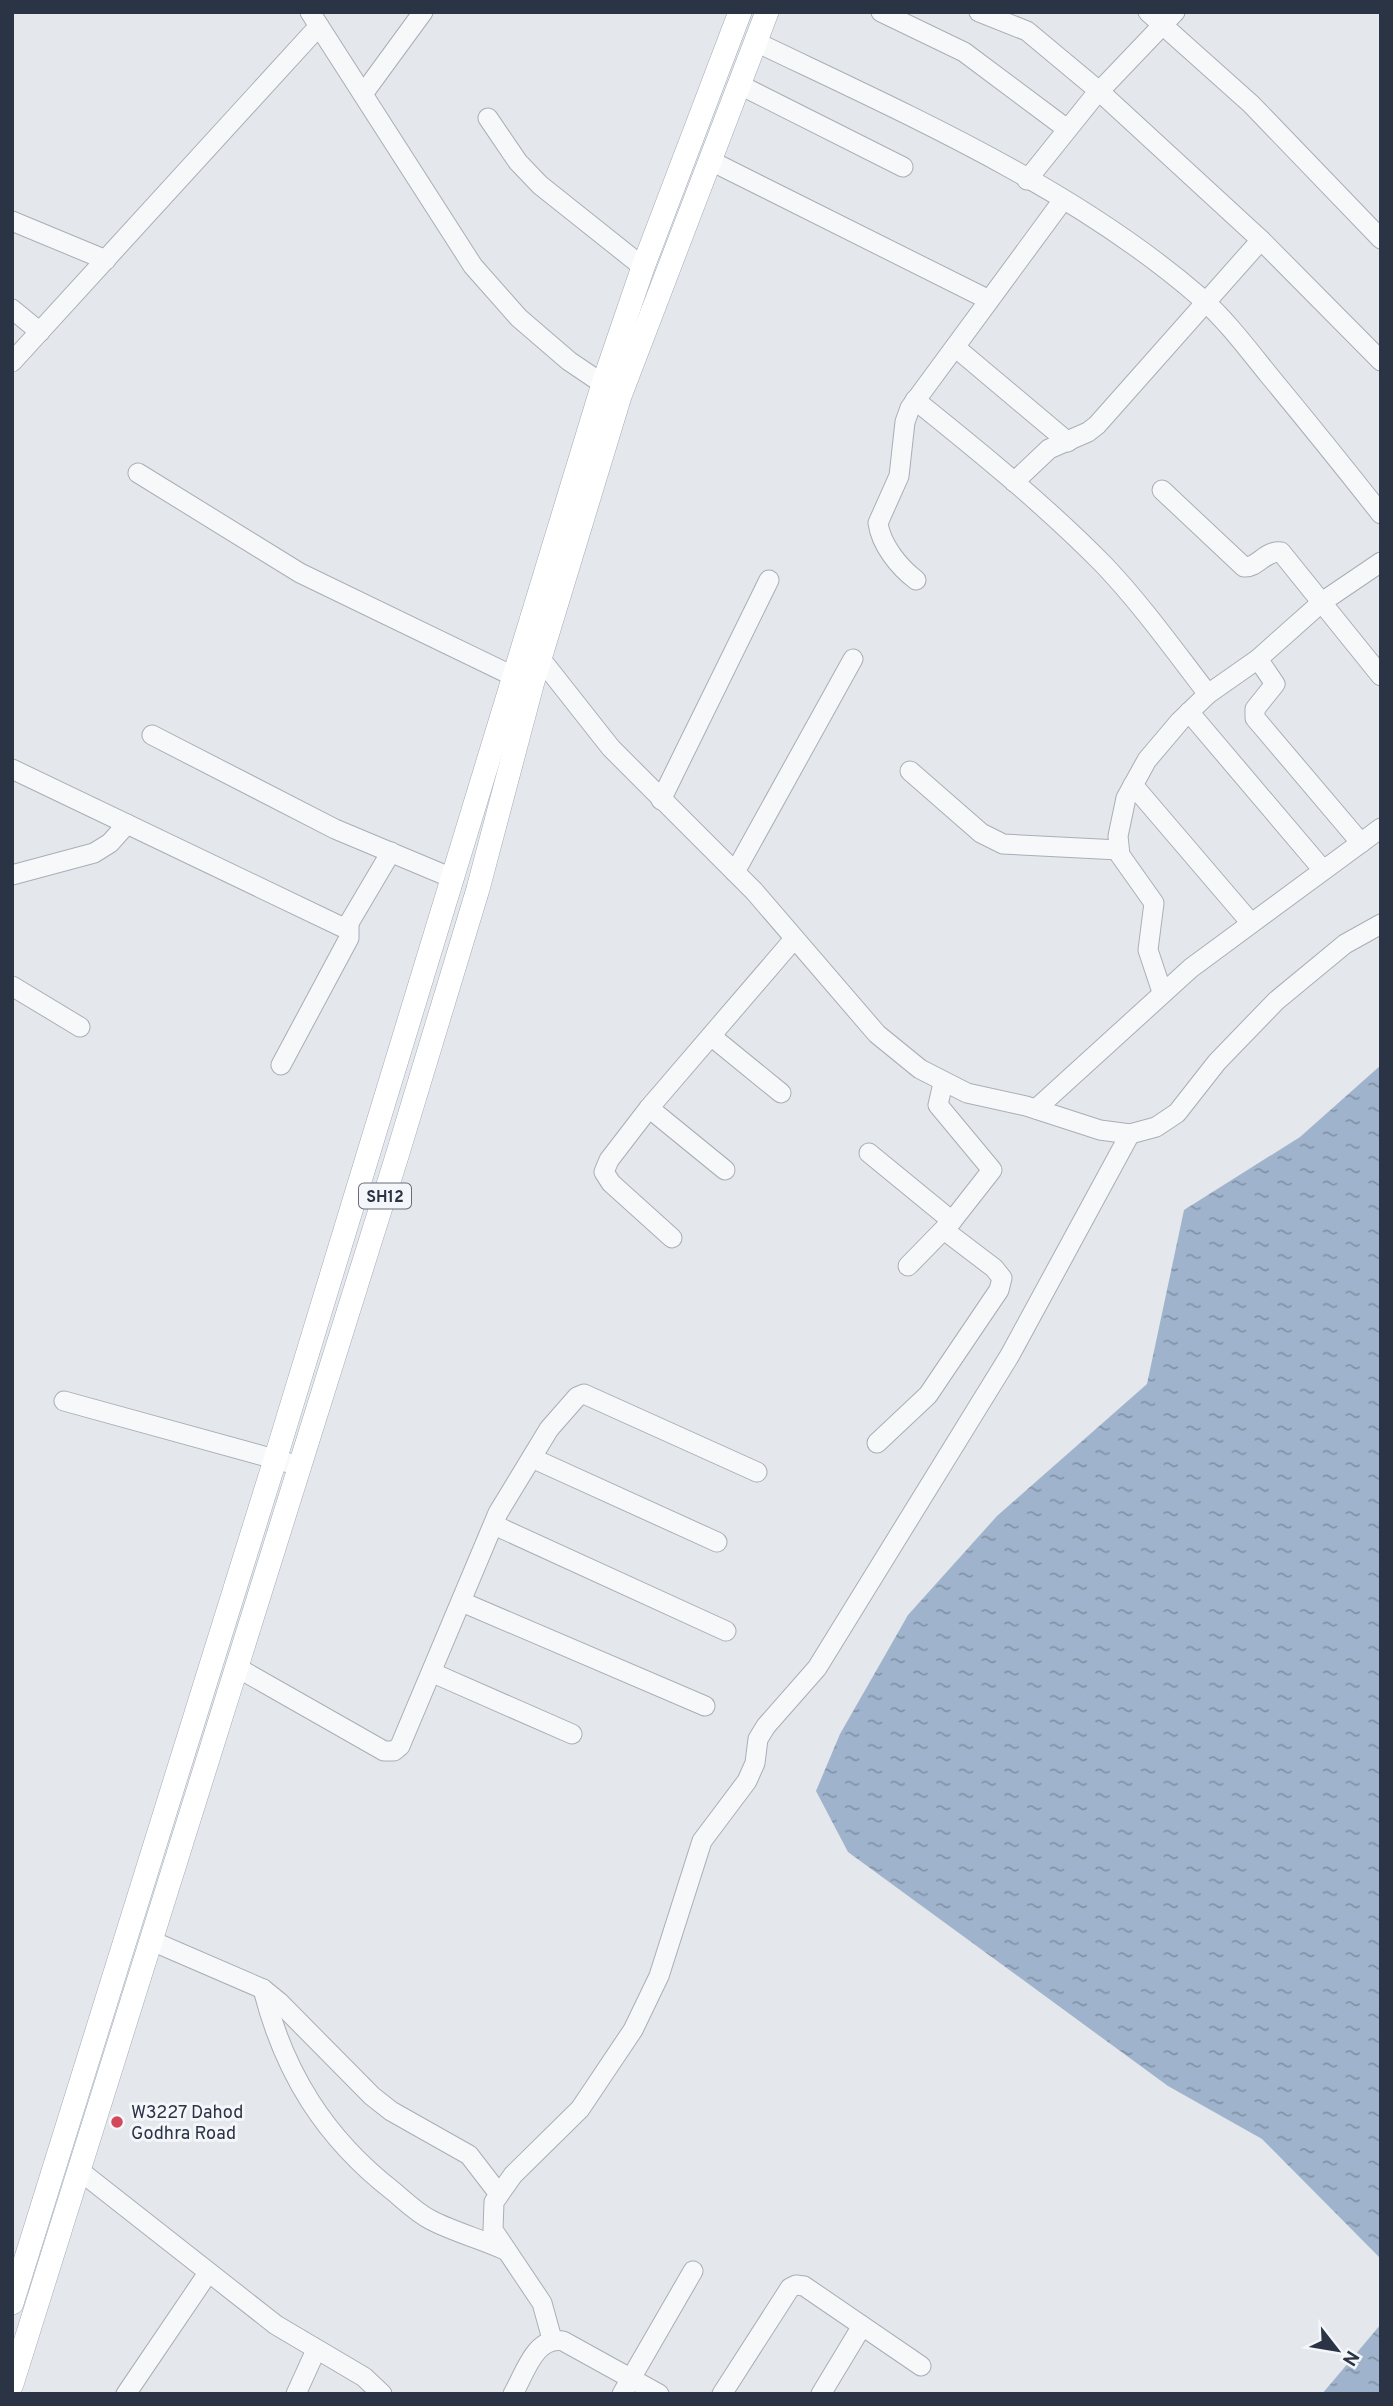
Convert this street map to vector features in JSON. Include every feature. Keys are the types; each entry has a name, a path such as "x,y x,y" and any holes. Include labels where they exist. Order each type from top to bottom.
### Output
{"main road":[{"path":"12,2303 275,1460 603,384 643,267 740,12"},
{"name":"SH12","path":"12,2384 238,1668 478,889 540,658 620,396 767,12"}],"street":[{"path":"363,94 423,12"},
{"path":"881,12 964,52 1067,129"},
{"path":"979,12 1027,32 1099,92 1261,240 1381,361"},
{"path":"1148,12 1170,20 1381,239"},
{"path":"12,362 106,260 315,19 473,266 519,318 569,361 603,384"},
{"path":"1027,180 1099,92 1170,20"},
{"path":"756,42 922,122 1105,225 1207,304 1327,445 1381,514"},
{"path":"740,85 902,167"},
{"path":"488,118 518,162 540,185 643,267"},
{"path":"709,160 989,300"},
{"path":"916,580 903,569 890,550 878,523 899,476 905,422 915,400 1063,200"},
{"path":"12,221 106,260"},
{"path":"1014,482 1049,449 1069,442 1097,425 1261,240"},
{"path":"12,309 40,332"},
{"path":"955,347 1069,442"},
{"path":"915,400 1014,482 1122,585 1208,694"},
{"path":"138,473 300,573 513,676"},
{"path":"1162,489 1244,566 1252,567 1271,552 1281,552 1381,676"},
{"path":"1162,992 1148,950 1154,903 1125,865 1119,850 1118,836 1126,798 1147,760 1208,694 1258,659 1322,602 1381,562"},
{"path":"661,800 769,580"},
{"path":"540,658 611,748 735,872 877,1034 920,1069 967,1093 1036,1109 1100,1130 1130,1133 1156,1127 1177,1113 1217,1062 1276,1001 1345,944 1381,923"},
{"path":"735,872 853,659"},
{"path":"1258,659 1275,684 1255,709 1255,718 1361,843"},
{"path":"1189,712 1323,870"},
{"path":"152,735 335,829 452,878"},
{"path":"12,769 342,927 349,923 391,852"},
{"path":"910,771 981,833 1003,844 1119,850"},
{"path":"1133,785 1251,923"},
{"path":"12,876 94,853 110,843 127,824"},
{"path":"1036,1109 1162,992 1381,828"},
{"path":"281,1065 349,938 349,923"},
{"path":"672,1238 611,1182 604,1172 609,1160 649,1108 794,939"},
{"path":"12,986 80,1027"},
{"path":"711,1036 781,1093"},
{"path":"908,1266 948,1225 992,1170 938,1105 943,1083"},
{"path":"649,1108 725,1170"},
{"path":"552,2339 542,2303 493,2230 491,2213 499,2194 513,2175 580,2109 633,2030 659,1976 702,1840 747,1781 755,1763 758,1739 766,1726 817,1668 1010,1355 1130,1133"},
{"path":"869,1153 1002,1278 999,1290 928,1395 877,1443"},
{"path":"238,1668 384,1751 394,1751 400,1746 433,1673 494,1525 550,1430 578,1397 584,1394 757,1472"},
{"path":"64,1401 300,1466"},
{"path":"532,1458 717,1542"},
{"path":"494,1525 726,1631"},
{"path":"462,1602 705,1706"},
{"path":"433,1673 572,1734"},
{"path":"152,1941 262,1989 279,2002 381,2104 469,2155 499,2194"},
{"path":"262,1989 271,2021 303,2091 317,2115 348,2153 427,2218 505,2251"},
{"path":"80,2171 295,2340 364,2377 382,2394"},
{"path":"627,2386 693,2271"},
{"path":"126,2394 208,2273"},
{"path":"722,2394 789,2288 796,2285 804,2286 921,2366"},
{"path":"821,2394 862,2326"},
{"path":"513,2394 537,2351 552,2339 563,2341 627,2386 659,2394"},
{"path":"296,2394 316,2350"}],"water":[{"path":"1381,1065 1381,2259 1262,2139 1168,2086 848,1852 816,1791 840,1734 908,1615 997,1516 1147,1384 1184,1210 1300,1137"},
{"path":"1381,2324 1381,2394 1322,2394"}],"place":[{"name":"W3227 Dahod Godhra Road","path":"117,2122"}]}
